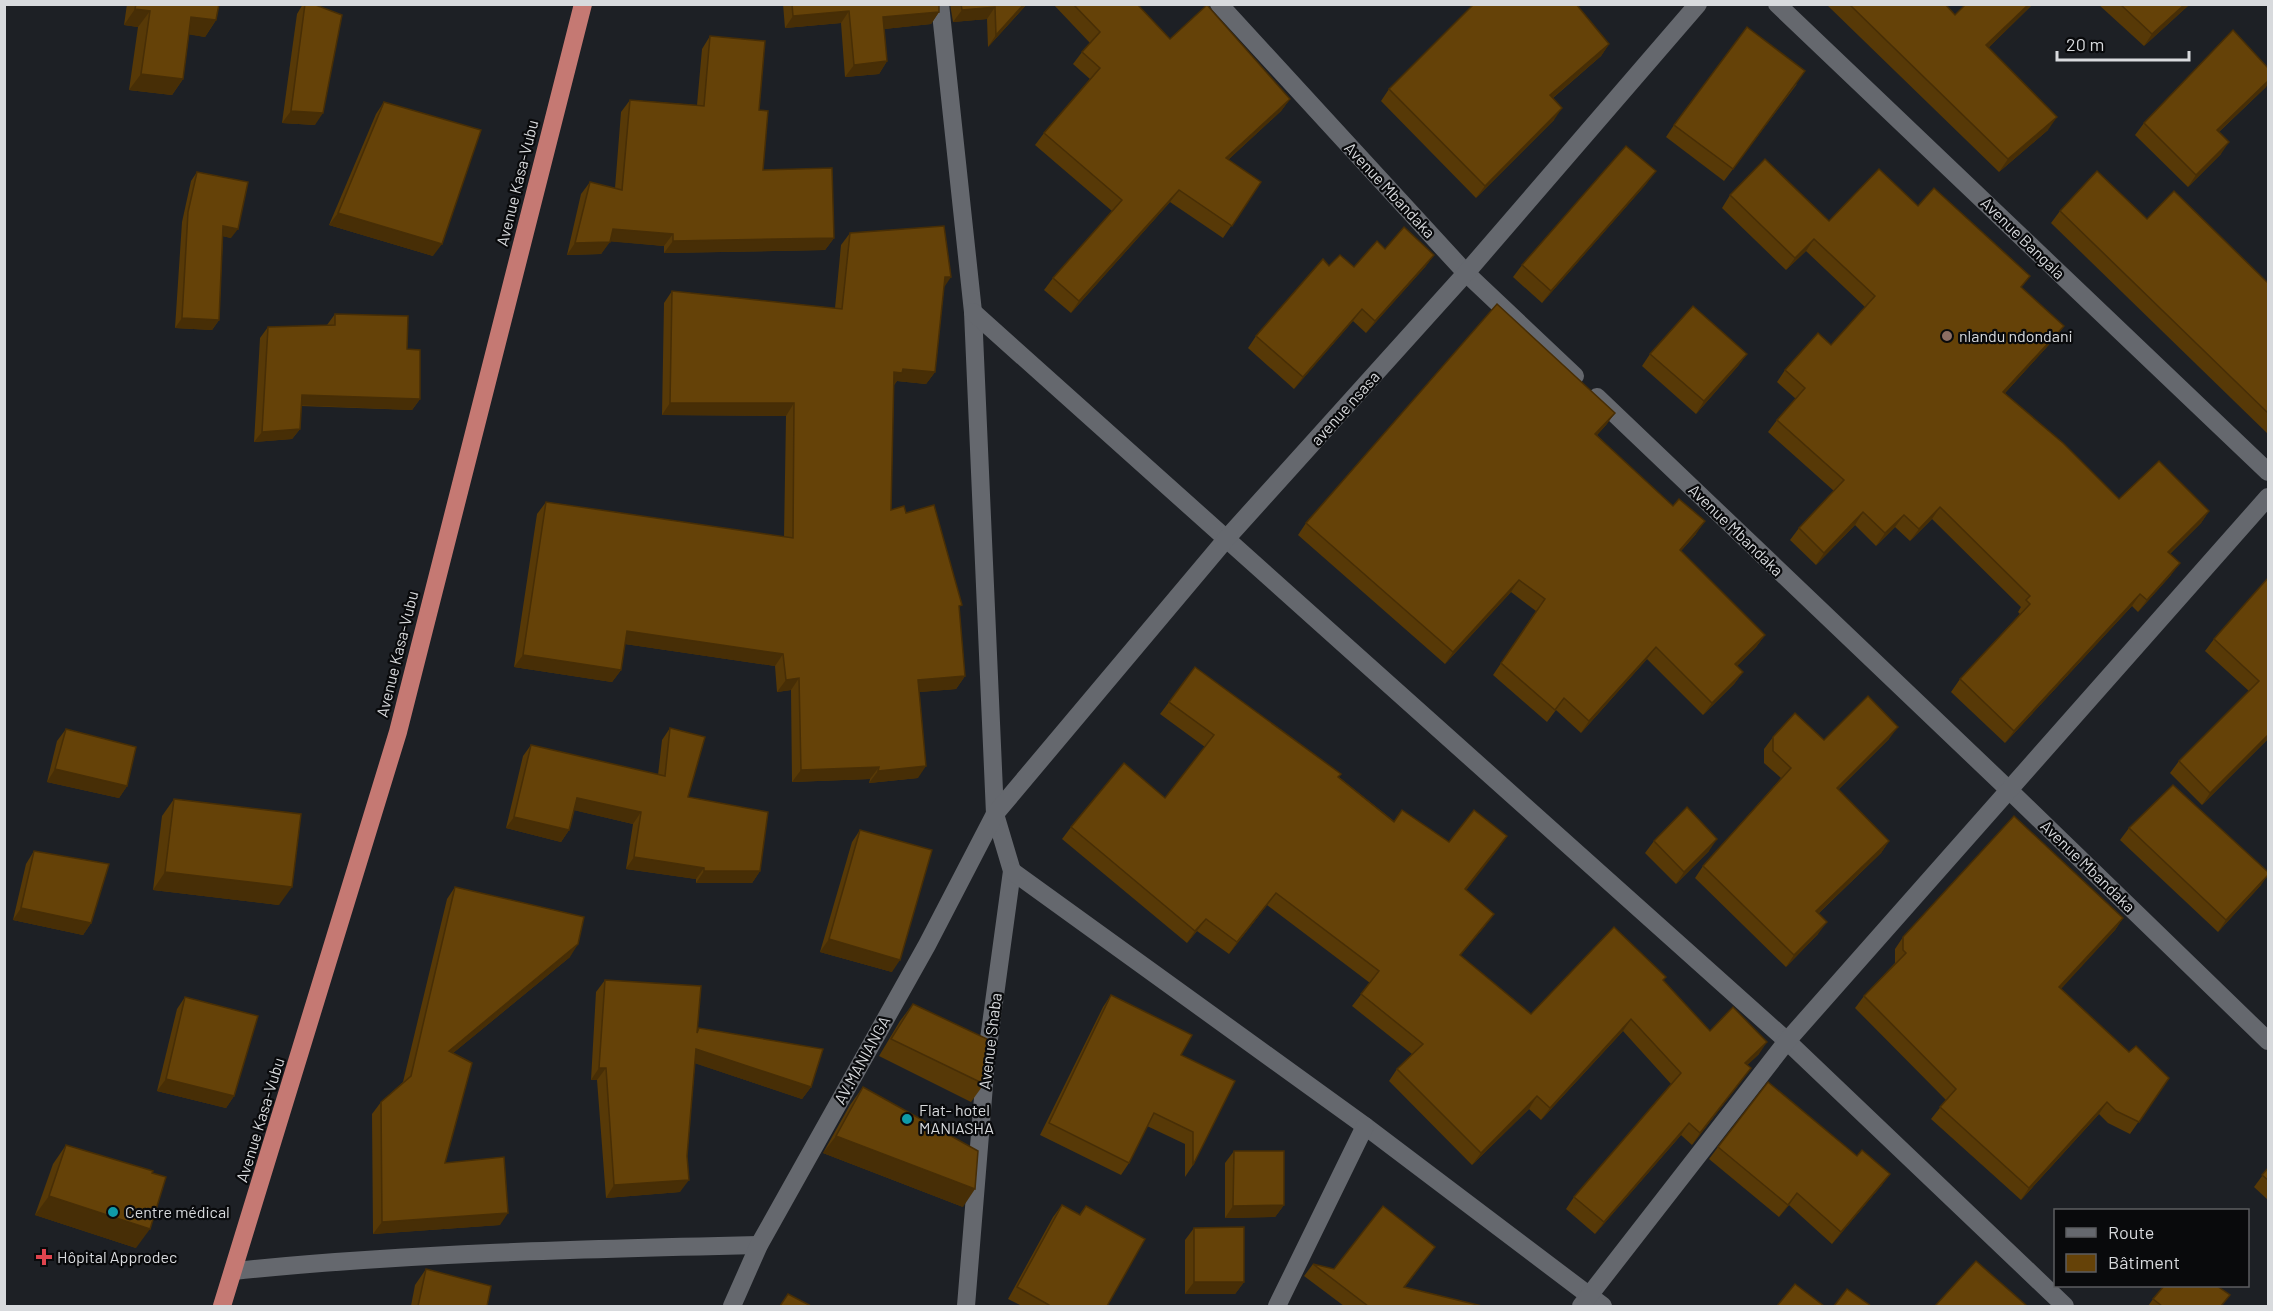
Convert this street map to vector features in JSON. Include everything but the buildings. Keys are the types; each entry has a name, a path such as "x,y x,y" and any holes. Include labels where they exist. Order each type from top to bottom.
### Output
{"highway":[{"name":"Avenue Kasa-Vubu","path":"222,1306 398,732 578,5"}],"street":[{"name":"Avenue Shaba","path":"940,4 973,312 995,814 1012,871 986,1061 966,1306"},
{"name":"Avenue Mbandaka","path":"1220,4 1466,273 2009,790 2268,1041"},
{"name":"avenue nsasa","path":"995,814 1227,538 1466,273 1698,4"},
{"name":"Avenue Bangala","path":"1777,4 2268,472"},
{"path":"973,312 1787,1041 2065,1306"},
{"path":"1012,871 1365,1126 1591,1303 1787,1041 2268,497"},
{"name":"AV.MANIANGA","path":"732,1306 759,1245 927,945 995,814"},
{"path":"1277,1306 1365,1126"},
{"path":"234,1271 319,1262 444,1254 759,1245"}],"place":[{"name":"nlandu ndondani","path":"1947,336"},
{"name":"Flat- hotel MANIASHA","path":"907,1119"},
{"name":"Centre médical","path":"113,1212"},
{"name":"Hôpital Approdec","path":"44,1257"}]}
